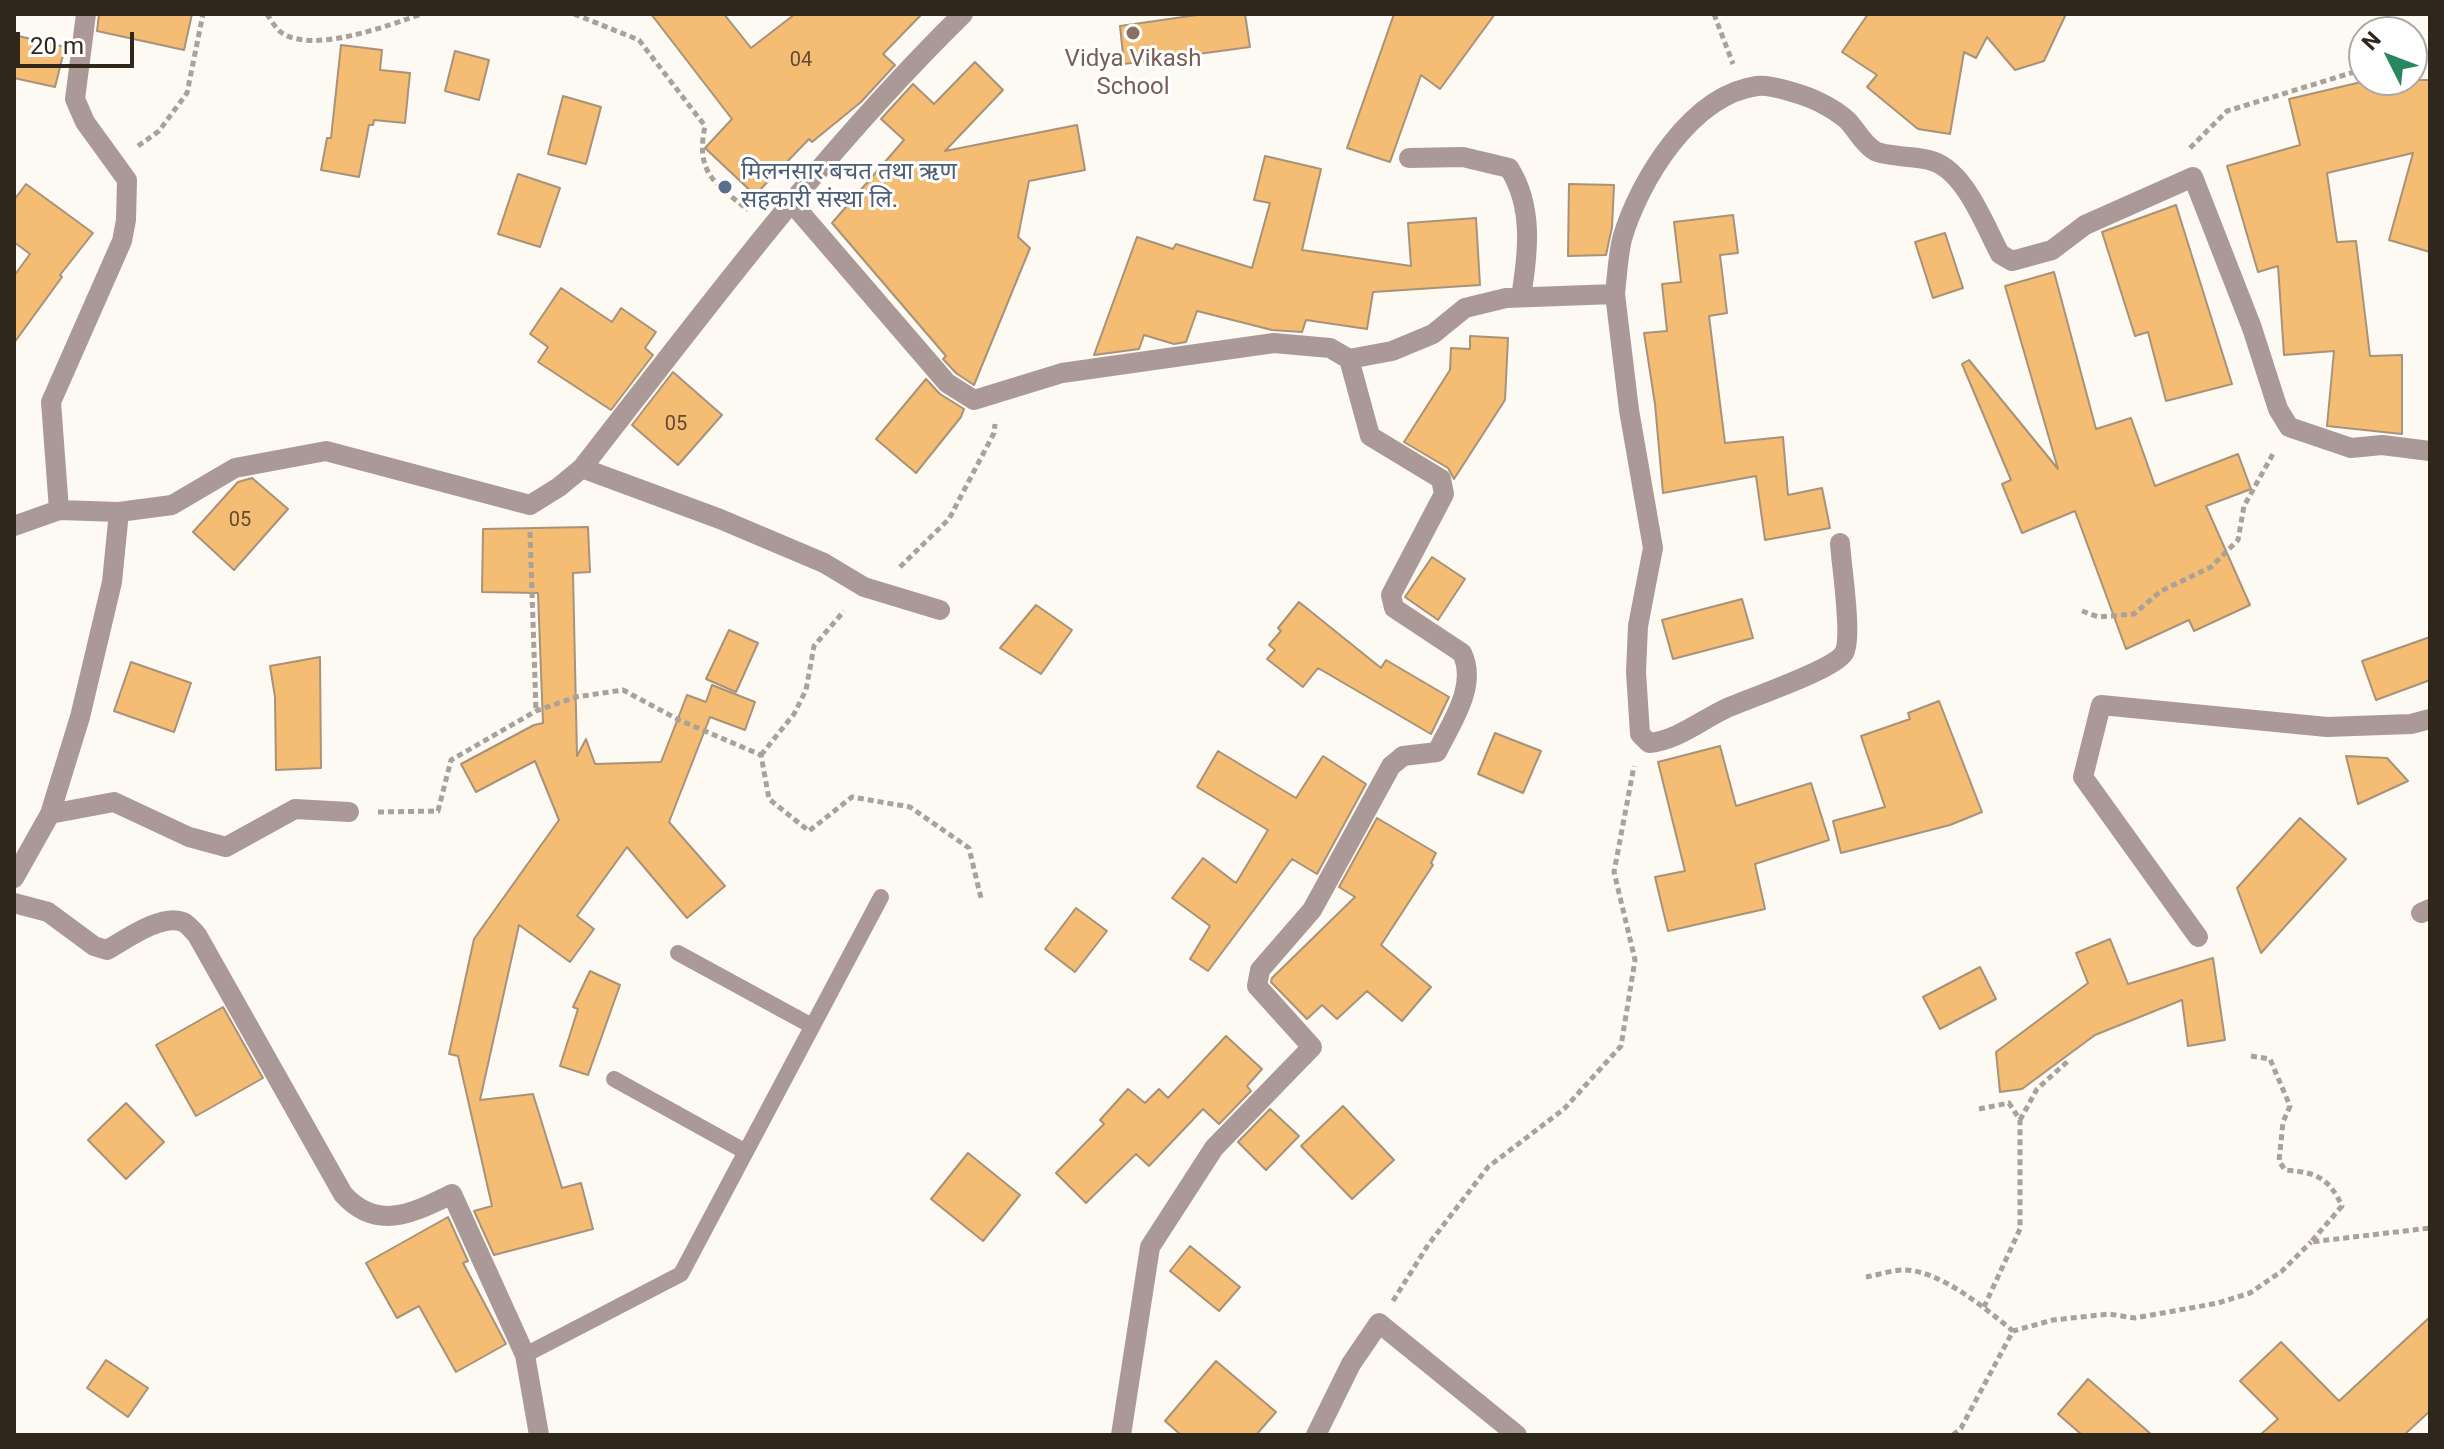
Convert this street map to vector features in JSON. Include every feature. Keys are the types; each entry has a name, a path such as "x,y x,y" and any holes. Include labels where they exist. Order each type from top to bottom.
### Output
{"street":[{"path":"59,510 51,402 122,241 126,220 127,180 85,122 75,99 86,14"},
{"path":"14,526 59,510 119,512 172,505 235,468 326,451 530,505 582,468 770,228 928,48 963,14"},
{"path":"1840,543 1848,637 1844,654 1828,666 1723,710 1665,741 1649,743 1640,734 1636,672 1638,626 1653,548 1629,410 1615,294 1622,241 1648,179 1684,130 1712,104 1731,92 1760,85 1821,102 1846,120 1864,144 1879,153 1909,155 1942,163 1957,176 2000,254 2012,261 2052,250 2085,225 2193,177 2252,328 2278,409 2289,427 2351,448 2382,445 2430,451"},
{"path":"1409,158 1463,157 1509,168 1521,187 1527,226 1521,297"},
{"path":"792,203 947,383 974,400 1062,373 1274,343 1330,348 1349,359 1392,351 1433,334 1465,308 1506,298 1615,294"},
{"path":"1121,1435 1150,1247 1214,1148 1312,1047 1257,986 1260,970 1312,910 1391,766 1403,756 1437,752 1464,697 1468,665 1462,653 1394,608 1391,595 1444,494 1441,479 1370,436 1349,359"},
{"path":"582,468 720,519 824,563 870,589 940,610"},
{"path":"14,878 50,814 80,717 108,597 119,512"},
{"path":"2198,937 2083,777 2101,705 2327,727 2411,724 2430,719"},
{"path":"50,814 114,802 189,837 226,847 295,809 349,812"},
{"path":"14,903 48,912 94,946 107,950 165,921 182,922 197,935 343,1194 355,1207 373,1216 393,1216 418,1210 452,1194 525,1355 539,1435"},
{"path":"1316,1435 1351,1364 1379,1323 1517,1435"}],"lane":[{"path":"525,1355 681,1274 881,897"},
{"path":"678,953 812,1026"},
{"path":"614,1079 746,1152"}],"path":[{"path":"114,162 159,131 187,93 203,14"},
{"path":"267,14 283,33 301,39 327,39 422,14"},
{"path":"574,14 639,40 705,126 700,149 712,181 770,228"},
{"path":"1714,14 1733,64 1731,92"},
{"path":"2193,177 2187,152 2227,111 2348,74"},
{"path":"981,898 969,848 910,807 852,797 809,831 769,799 761,755 794,714 806,690 814,646 870,589 949,519 994,433 998,392"},
{"path":"2082,611 2099,617 2134,614 2161,591 2211,567 2238,540 2244,506 2289,427"},
{"path":"530,505 536,711"},
{"path":"349,812 438,811 451,760 536,711 576,697 623,690 679,720 761,755"},
{"path":"1379,1323 1428,1245 1488,1167 1564,1109 1621,1046 1635,960 1614,872 1640,734"},
{"path":"1953,1435 1961,1428 2013,1331 2053,1320 2109,1314 2135,1318 2218,1303 2250,1293 2282,1271 2342,1206 2333,1188 2310,1171 2285,1170 2279,1161 2283,1122 2290,1106 2270,1059 2251,1056"},
{"path":"1984,1307 2020,1229 2020,1120 2037,1089 2068,1061"},
{"path":"1979,1109 2009,1103 2020,1120"},
{"path":"2311,1242 2430,1228"},
{"path":"1866,1277 1904,1270 1930,1275 1984,1307 2013,1331"}],"building":[{"path":"99,14 192,14 184,50 97,31"},
{"path":"651,14 724,14 751,48 795,14 922,14 883,54 895,65 861,102 812,142 809,139 755,195 705,148 732,119"},
{"path":"1204,14 1245,14 1250,47 1124,64 1120,26"},
{"path":"1394,14 1495,14 1440,89 1421,75 1390,162 1347,148"},
{"path":"1868,14 2066,14 2044,61 2015,70 1987,37 1976,58 1964,52 1950,134 1918,129 1867,87 1877,75 1842,52"},
{"path":"14,35 65,47 55,87 14,78"},
{"path":"341,45 382,50 380,70 410,73 405,123 374,120 373,125 369,125 359,177 321,170 327,138 331,138"},
{"path":"455,51 489,60 479,100 445,91"},
{"path":"975,62 1003,90 945,151 1077,125 1085,170 1029,181 1018,237 1030,248 974,385 943,359 946,356 832,223 904,140 881,119 913,84 934,104"},
{"path":"2430,80 2430,252 2389,240 2413,153 2327,173 2337,242 2356,241 2370,356 2402,355 2402,434 2327,426 2334,351 2284,355 2278,266 2258,272 2227,166 2300,145 2289,99 2348,85 2348,96 2428,96"},
{"path":"563,96 601,107 586,164 548,154"},
{"path":"1265,156 1321,169 1302,250 1411,266 1408,223 1476,218 1480,285 1373,292 1367,329 1306,320 1302,332 1272,330 1197,311 1186,342 1174,344 1144,335 1139,349 1094,355 1137,237 1173,249 1176,244 1252,268 1270,203 1254,200"},
{"path":"518,174 560,188 540,247 498,234"},
{"path":"26,184 93,233 14,343 14,276 30,254 14,242 14,200"},
{"path":"1569,184 1614,185 1612,227 1606,255 1568,256"},
{"path":"2176,205 2232,384 2166,401 2148,332 2135,336 2102,232"},
{"path":"1733,215 1738,253 1720,255 1727,313 1709,316 1725,443 1783,437 1788,495 1822,488 1830,528 1765,540 1756,476 1663,493 1655,404 1644,333 1667,331 1662,284 1681,282 1674,222"},
{"path":"1945,233 1963,288 1933,298 1915,242"},
{"path":"2054,272 2096,429 2131,418 2155,486 2238,454 2251,489 2206,506 2250,605 2194,631 2189,620 2126,649 2075,511 2022,533 2002,484 2011,480 1962,364 1969,360 2058,469 2005,286"},
{"path":"561,288 612,322 621,308 656,332 645,348 653,355 611,410 538,362 548,347 530,334"},
{"path":"1470,336 1508,338 1505,400 1454,479 1448,468 1404,442 1450,370 1451,348 1470,349"},
{"path":"673,372 722,415 678,465 632,425"},
{"path":"926,379 940,394 964,409 916,473 876,439"},
{"path":"252,478 288,509 234,570 193,532 238,482"},
{"path":"588,527 590,572 573,573 577,756 586,739 595,764 661,762 687,695 706,702 712,685 755,702 745,730 710,717 669,822 725,886 687,918 627,847 577,916 594,929 570,962 519,925 480,1100 533,1094 562,1188 581,1183 593,1229 494,1255 474,1211 492,1206 458,1056 449,1054 474,939 559,820 535,761 476,792 461,764 543,723 538,593 482,592 483,529"},
{"path":"1432,557 1465,579 1438,620 1405,597"},
{"path":"1742,599 1753,638 1673,659 1662,620"},
{"path":"1299,602 1381,668 1386,660 1449,697 1431,734 1318,668 1303,687 1267,659 1275,650 1269,645 1281,631 1278,628"},
{"path":"1036,605 1072,630 1041,674 1000,648"},
{"path":"729,630 758,643 736,692 706,679"},
{"path":"2430,637 2430,680 2376,700 2362,661"},
{"path":"320,657 321,768 276,770 275,697 270,666"},
{"path":"131,662 191,683 174,732 114,711"},
{"path":"1939,701 1982,812 1950,825 1841,853 1833,821 1885,807 1861,736 1910,719 1908,713"},
{"path":"1495,733 1541,751 1523,793 1478,774"},
{"path":"1720,746 1736,806 1811,783 1829,840 1755,864 1765,909 1668,931 1655,877 1685,871 1658,762"},
{"path":"1218,751 1296,798 1323,756 1366,784 1317,874 1292,859 1208,971 1190,959 1210,926 1172,898 1203,858 1236,883 1268,830 1197,787"},
{"path":"2346,756 2387,758 2408,781 2358,804"},
{"path":"1377,818 1436,853 1431,863 1433,865 1381,945 1431,987 1402,1021 1367,991 1337,1019 1322,1005 1307,1019 1271,982 1272,978 1355,897 1339,887"},
{"path":"2300,818 2346,859 2261,953 2237,888"},
{"path":"1076,908 1107,931 1075,972 1045,949"},
{"path":"2110,939 2128,984 2213,958 2225,1040 2188,1046 2182,1000 2095,1035 2022,1089 2000,1092 1996,1052 2088,983 2076,953"},
{"path":"1980,967 1996,999 1940,1029 1923,997"},
{"path":"590,971 620,985 588,1075 560,1066 578,1009 573,1007"},
{"path":"223,1007 263,1078 196,1116 156,1045"},
{"path":"1226,1036 1262,1069 1247,1086 1251,1091 1219,1124 1203,1109 1149,1166 1136,1154 1086,1203 1056,1173 1104,1124 1100,1120 1128,1089 1145,1103 1159,1089 1168,1098"},
{"path":"126,1103 164,1142 126,1179 88,1140"},
{"path":"1343,1106 1394,1160 1352,1199 1301,1146"},
{"path":"1270,1109 1299,1136 1266,1170 1238,1142"},
{"path":"968,1153 1020,1195 983,1241 931,1199"},
{"path":"448,1217 468,1261 463,1263 506,1344 456,1372 419,1306 397,1318 366,1263"},
{"path":"1190,1246 1240,1287 1219,1311 1170,1271"},
{"path":"2430,1317 2430,1411 2404,1435 2260,1435 2278,1419 2240,1381 2281,1342 2339,1401"},
{"path":"106,1360 148,1388 128,1417 87,1388"},
{"path":"1216,1361 1276,1412 1256,1435 1181,1435 1165,1421"},
{"path":"2088,1379 2152,1435 2082,1435 2058,1414"}],"place":[{"name":"Vidya Vikash School","path":"1133,33"},
{"name":"मिलनसार बचत तथा ऋण सहकारी संस्था लि.","path":"725,187"}]}
